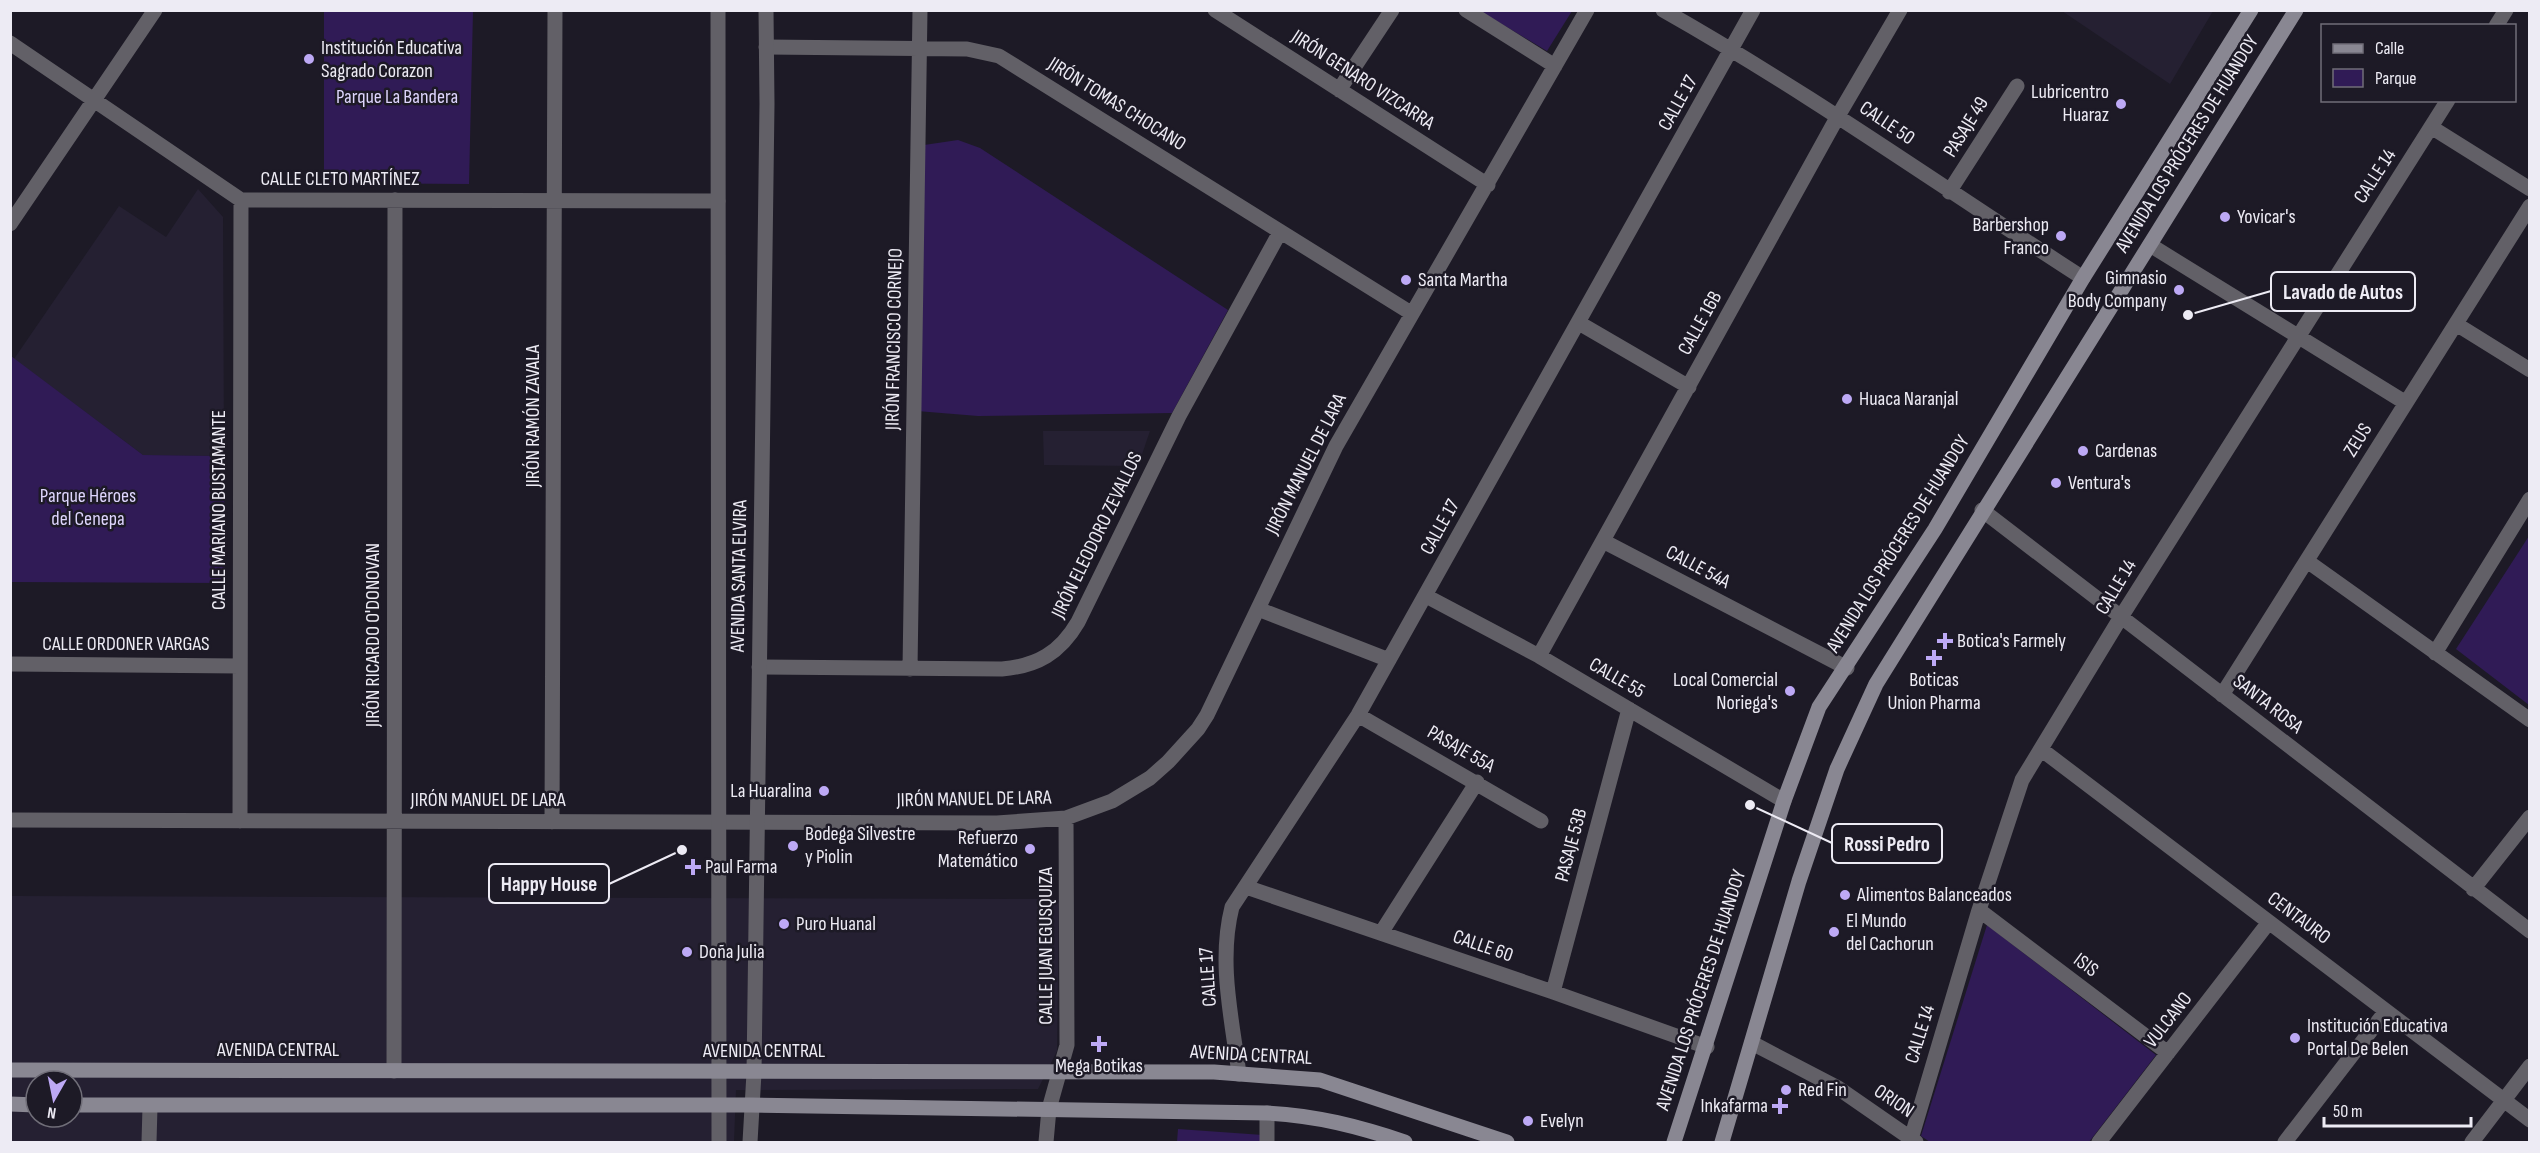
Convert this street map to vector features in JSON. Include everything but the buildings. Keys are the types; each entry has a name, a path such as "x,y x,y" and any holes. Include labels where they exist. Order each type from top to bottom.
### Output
{"main road":[{"name":"AVENIDA LOS PRÓCERES DE HUANDOY","path":"1674,1143 1707,1047 1784,801 1819,707 1847,668 1935,528 2083,278 2251,10"},
{"name":"AVENIDA LOS PRÓCERES DE HUANDOY","path":"1722,1143 1799,881 1837,769 1876,684 1982,510 2296,10"},
{"name":"AVENIDA CENTRAL","path":"10,1070 1239,1074 1320,1080 1507,1143"},
{"path":"84,1105 750,1105 1267,1113 1299,1114 1359,1127 1405,1143"}],"street":[{"path":"10,224 95,101 154,10"},
{"name":"JIRÓN RAMÓN ZAVALA","path":"552,822 555,10"},
{"name":"AVENIDA SANTA ELVIRA","path":"718,10 719,1143"},
{"name":"AVENIDA SANTA ELVIRA","path":"750,1143 750,1105 754,1073 766,10"},
{"name":"JIRÓN FRANCISCO CORNEJO","path":"910,669 920,10"},
{"path":"1339,90 1392,10"},
{"path":"1466,10 1556,66"},
{"name":"JIRÓN MANUEL DE LARA","path":"10,820 997,823 1066,818 1096,808 1133,789 1168,762 1184,746 1207,715 1335,446 1410,313 1488,185 1587,10"},
{"name":"CALLE 50","path":"1663,10 1731,49 1838,116 1949,192 2083,278"},
{"name":"CALLE 17","path":"1239,1074 1224,957 1232,908 1358,715 1753,10"},
{"name":"CALLE 16B","path":"1539,656 1838,116 1900,10"},
{"path":"2497,24 2506,10"},
{"name":"JIRÓN GENARO VIZCARRA","path":"1217,11 1488,185"},
{"name":"CALLE CLETO MARTÍNEZ","path":"10,43 241,200 718,201"},
{"name":"JIRÓN TOMAS CHOCANO","path":"766,48 967,49 999,56 1410,313"},
{"name":"PASAJE 49","path":"1949,192 2017,86"},
{"name":"CALLE 14","path":"1914,1141 1979,910 2022,780 2297,336 2447,102"},
{"path":"2431,127 2529,189"},
{"name":"CALLE MARIANO BUSTAMANTE","path":"240,821 241,200"},
{"name":"JIRÓN RICARDO O'DONOVAN","path":"394,1071 395,200"},
{"name":"ZEUS","path":"2222,695 2529,206"},
{"name":"JIRÓN ELEODORO ZEVALLOS","path":"759,667 1020,668 1035,663 1062,646 1078,622 1179,416 1280,232"},
{"path":"2150,245 2406,403"},
{"path":"1578,323 1689,387"},
{"path":"2456,324 2529,370"},
{"path":"2435,653 2525,518 2529,499"},
{"name":"SANTA ROSA","path":"1982,510 2529,931"},
{"name":"CALLE 54A","path":"1603,541 1847,668"},
{"path":"2307,561 2529,720"},
{"name":"CALLE 55","path":"1426,596 1539,656 1784,801"},
{"path":"1258,609 1389,660"},
{"name":"CALLE ORDONER VARGAS","path":"10,664 240,666"},
{"name":"PASAJE 53B","path":"1553,992 1629,709"},
{"name":"PASAJE 55A","path":"1358,715 1477,782 1541,822"},
{"name":"CENTAURO","path":"2042,750 2529,1120"},
{"path":"1381,933 1477,782"},
{"path":"2473,889 2529,817"},
{"name":"CALLE JUAN EGUSQUIZA","path":"1046,1143 1049,1109 1067,1045 1066,818"},
{"name":"CALLE 60","path":"1246,887 1707,1047"},
{"name":"ISIS","path":"1979,910 2168,1053"},
{"name":"VULCANO","path":"2099,1143 2269,922"},
{"path":"2285,1143 2386,1011"},
{"name":"ORION","path":"1752,1043 1838,1088 1914,1141"},
{"path":"2472,1143 2529,1066"},
{"path":"149,1143 150,1107"},
{"path":"1267,1113 1267,1143"}],"shaded area":[{"path":"2062,11 2213,11 2170,84"},
{"path":"198,189 223,217 224,456 143,455 14,359 119,206 166,237"},
{"path":"1043,431 1150,431 1138,466 1044,465"},
{"path":"11,896 1059,899 1057,1051 1038,1089 736,1090 734,1142 11,1142"}],"green space":[{"name":"Parque La Bandera","path":"324,11 473,11 469,184 324,183"},
{"path":"1480,11 1572,11 1547,51"},
{"path":"958,140 980,148 1228,310 1172,413 978,416 917,411 924,145"},
{"name":"Parque Héroes del Cenepa","path":"11,356 143,455 224,456 225,583 11,582"},
{"path":"2529,536 2529,705 2456,649"},
{"path":"1987,925 2156,1055 2089,1142 1930,1142 1921,1136"},
{"path":"1178,1129 1263,1135 1262,1142 1177,1142"}],"place":[{"name":"Institución Educativa Sagrado Corazon","path":"309,59"},
{"name":"Lubricentro Huaraz","path":"2121,104"},
{"name":"Yovicar's","path":"2225,217"},
{"name":"Barbershop Franco","path":"2061,236"},
{"name":"Santa Martha","path":"1406,280"},
{"name":"Gimnasio Body Company","path":"2179,290"},
{"name":"Lavado de Autos","path":"2188,315"},
{"name":"Huaca Naranjal","path":"1847,399"},
{"name":"Cardenas","path":"2083,451"},
{"name":"Ventura's","path":"2056,483"},
{"name":"Botica's Farmely","path":"1945,641"},
{"name":"Boticas Union Pharma","path":"1934,658"},
{"name":"Local Comercial Noriega's","path":"1790,691"},
{"name":"La Huaralina","path":"824,791"},
{"name":"Rossi Pedro","path":"1750,805"},
{"name":"Bodega Silvestre y Piolin","path":"793,846"},
{"name":"Refuerzo Matemático","path":"1030,849"},
{"name":"Happy House","path":"682,850"},
{"name":"Paul Farma","path":"693,867"},
{"name":"Alimentos Balanceados","path":"1845,895"},
{"name":"Puro Huanal","path":"784,924"},
{"name":"El Mundo del Cachorun","path":"1834,932"},
{"name":"Doña Julia","path":"687,952"},
{"name":"Institución Educativa Portal De Belen","path":"2295,1038"},
{"name":"Mega Botikas","path":"1099,1044"},
{"name":"Red Fin","path":"1786,1090"},
{"name":"Inkafarma","path":"1780,1106"},
{"name":"Evelyn","path":"1528,1121"}]}
